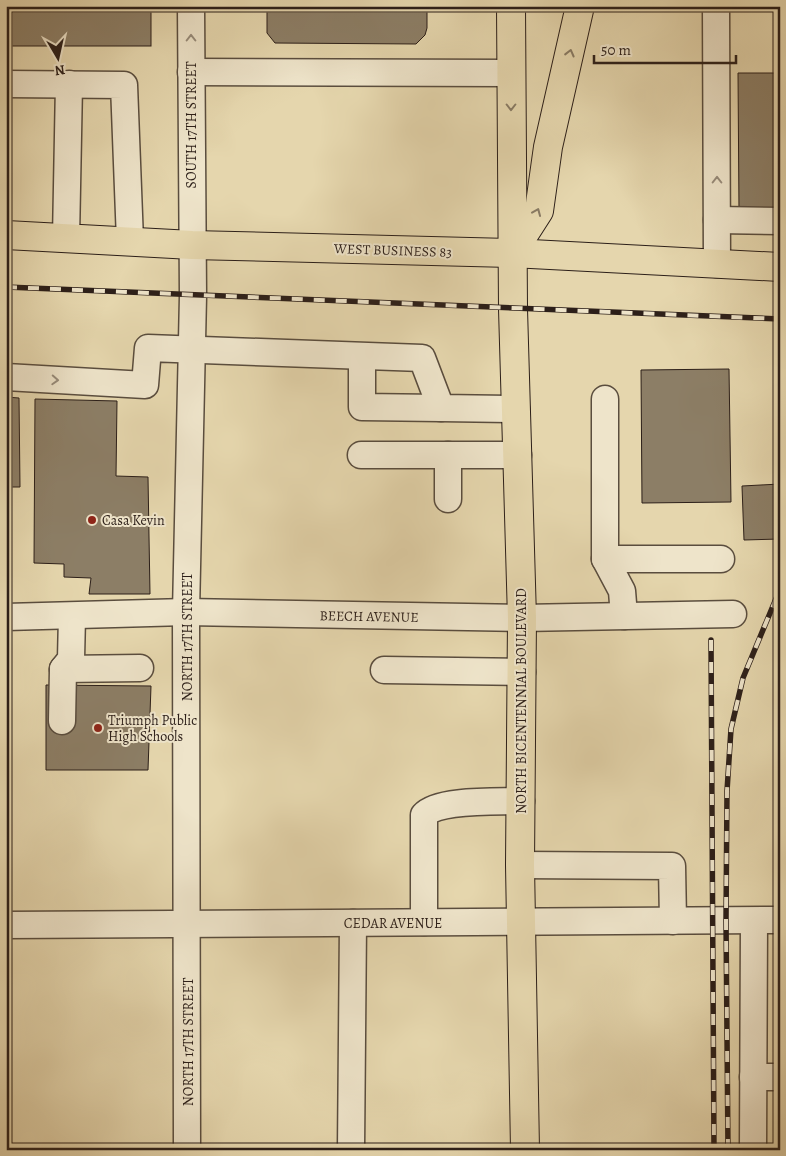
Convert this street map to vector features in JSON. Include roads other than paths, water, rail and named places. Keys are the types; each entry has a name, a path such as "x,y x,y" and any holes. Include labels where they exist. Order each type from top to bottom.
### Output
{"main road":[{"name":"NORTH BICENTENNIAL BOULEVARD","path":"511,6 512,253 522,618 520,922 525,1150"},
{"path":"512,253 539,210 548,147 580,6"},
{"name":"WEST BUSINESS 83","path":"6,235 192,245 512,253 780,268"}],"street":[{"name":"SOUTH 17TH STREET","path":"191,6 192,245"},
{"path":"716,6 717,264"},
{"path":"191,72 511,73"},
{"path":"6,84 124,84 130,241"},
{"path":"66,238 69,84"},
{"path":"717,220 780,221"},
{"name":"NORTH 17TH STREET","path":"187,1150 186,612 192,245"},
{"path":"6,377 145,385 148,348 422,358 442,408"},
{"path":"362,357 362,407 516,409"},
{"path":"605,399 605,559 622,590 624,616"},
{"path":"361,455 518,456"},
{"path":"448,455 448,499"},
{"path":"605,559 721,559"},
{"name":"BEECH AVENUE","path":"6,617 186,612 522,618 733,614"},
{"path":"62,721 63,670 71,659 72,616"},
{"path":"63,670 140,668"},
{"path":"384,670 522,672"},
{"path":"424,922 424,815 429,809 452,804 521,801"},
{"path":"520,865 672,866 673,921"},
{"path":"753,1150 754,920"},
{"name":"CEDAR AVENUE","path":"6,925 780,920"},
{"path":"351,1150 353,923"},
{"path":"753,1077 780,1077"}],"railway":[{"path":"6,287 780,319"},
{"path":"728,1150 726,921 727,791 731,729 743,678 780,589"},
{"path":"711,640 714,1150"}],"place":[{"name":"Casa Kevin","path":"92,520"},
{"name":"Triumph Public High Schools","path":"98,728"}]}
